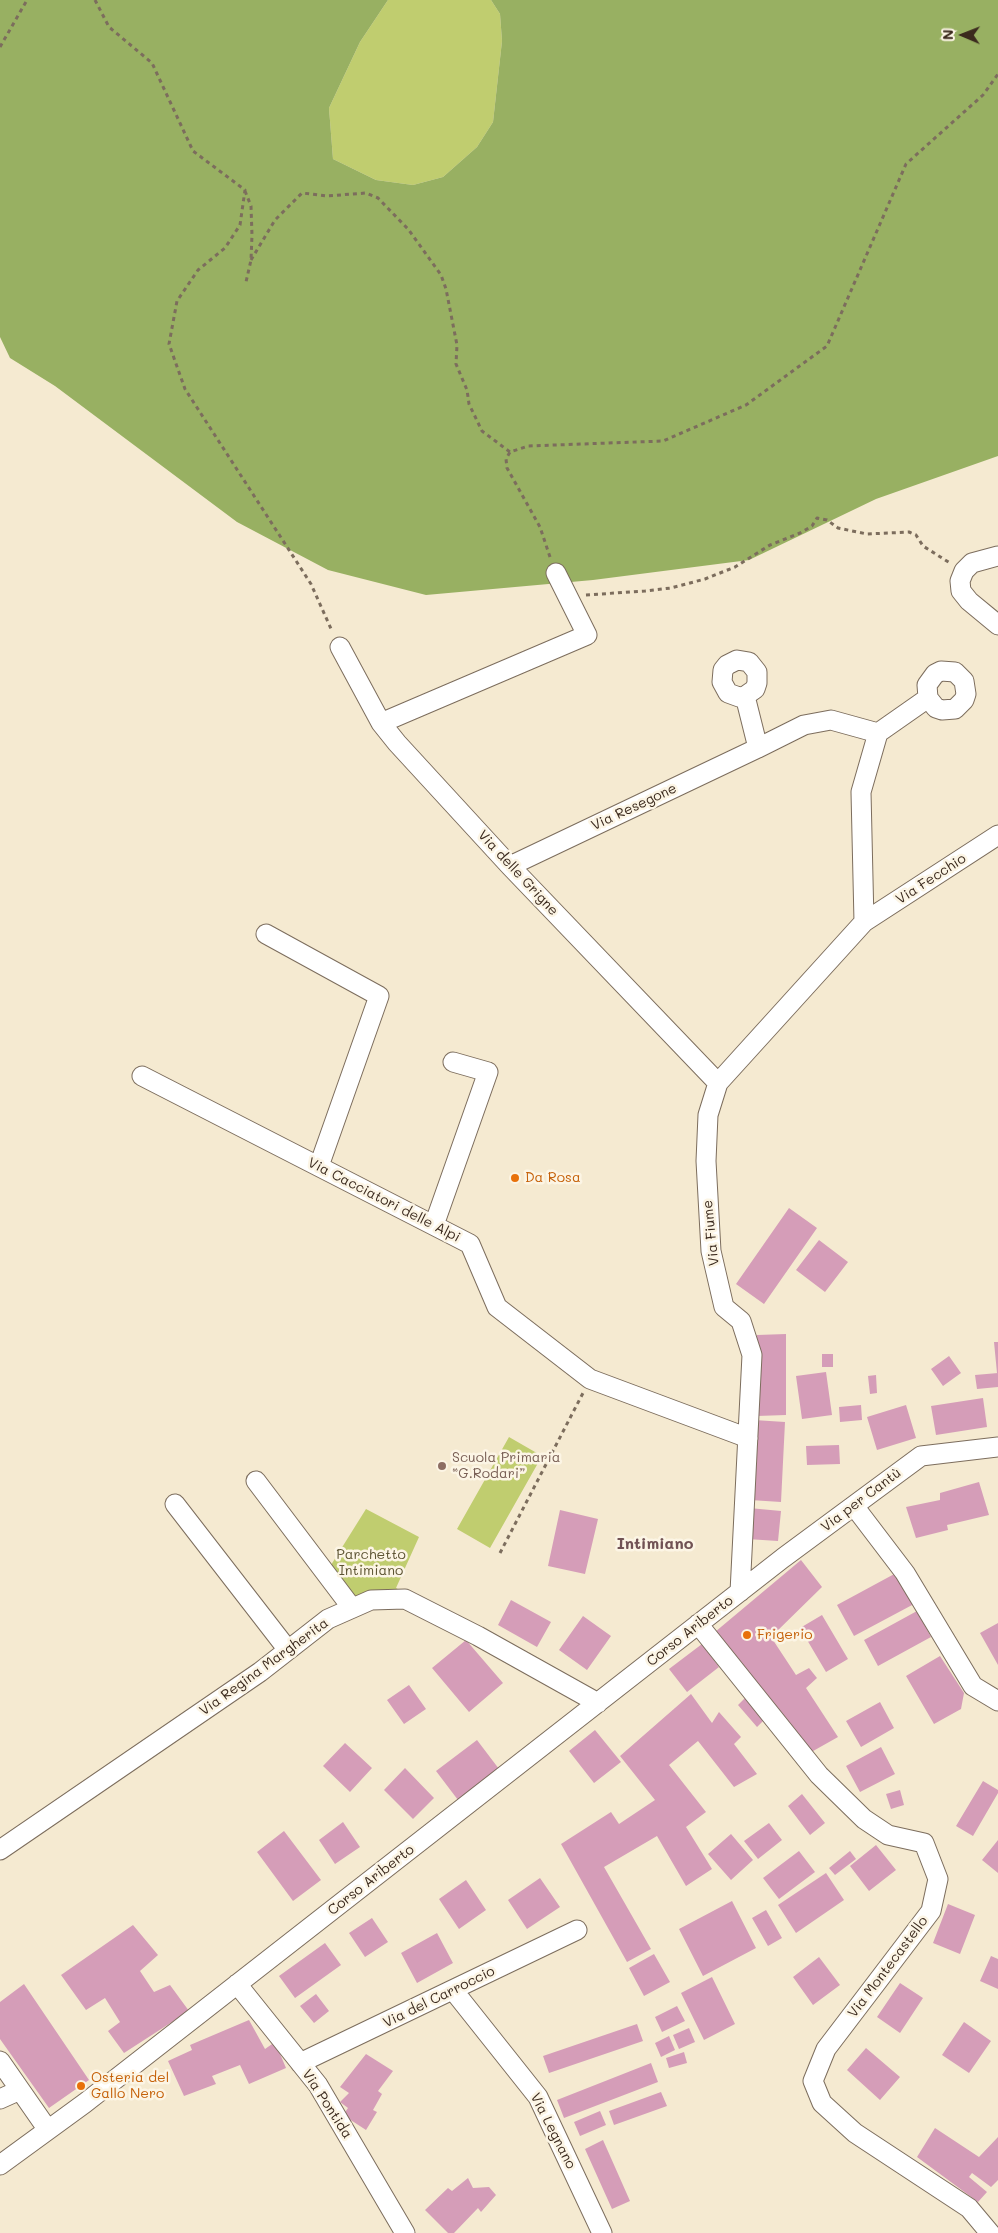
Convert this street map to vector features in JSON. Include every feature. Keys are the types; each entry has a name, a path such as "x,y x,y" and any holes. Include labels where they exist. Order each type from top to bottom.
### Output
{"street":[{"path":"998,556 972,563 964,571 960,582 961,591 969,601 998,625"},
{"path":"381,723 587,635 556,573"},
{"name":"Via delle Grigne","path":"340,647 381,723 397,743 510,866 718,1083"},
{"path":"746,696 758,748"},
{"path":"864,922 861,792 878,733 928,698"},
{"name":"Via Resegone","path":"510,866 804,725 832,720 878,733"},
{"name":"Via Fecchio","path":"864,922 998,835"},
{"name":"Via Fiume","path":"740,1592 752,1355 741,1321 724,1307 711,1251 706,1162 708,1115 718,1083 864,922"},
{"path":"266,934 378,996 320,1166"},
{"path":"434,1226 488,1072 453,1062"},
{"name":"Via Cacciatori delle Alpi","path":"142,1076 470,1244 497,1307 590,1379 748,1438"},
{"name":"Via per Cantù","path":"740,1592 920,1456 998,1447"},
{"path":"256,1481 352,1608"},
{"path":"175,1504 288,1650"},
{"path":"854,1506 905,1573 973,1686 998,1701"},
{"name":"Corso Ariberto","path":"0,2165 237,1984 740,1592"},
{"name":"Via Regina Margherita","path":"0,1850 162,1741 260,1672 328,1619 371,1600 405,1599 478,1636 598,1702"},
{"name":"Via Montecastello","path":"698,1624 819,1775 864,1819 888,1835 924,1843 938,1879 931,1911 826,2049 813,2081 822,2102 855,2133 968,2208 990,2233"},
{"name":"Via del Carroccio","path":"300,2063 577,1930"},
{"name":"Via Pontida","path":"237,1984 318,2085 405,2233"},
{"name":"Via Legnano","path":"453,1990 538,2096 602,2233"},
{"path":"0,2060 48,2130"},
{"path":"0,2099 20,2090"}],"path":[{"path":"0,47 27,0"},
{"path":"95,0 109,27 152,62 194,152 245,190 251,206 251,260 246,282"},
{"path":"556,573 540,527 507,468 506,459 510,452 528,446 663,441 746,405 826,346 906,164 982,95 998,74"},
{"path":"245,190 240,225 225,248 198,270 177,301 169,344 185,390 311,584 340,647"},
{"path":"251,260 275,220 302,193 327,196 366,193 378,198 408,229 440,275 446,289 457,345 456,364 467,390 469,404 482,431 510,452"},
{"path":"567,593 627,593 671,588 705,579 735,567 770,545 800,533 812,526 817,518 827,520 838,528 867,534 909,532 916,535 923,546 964,571"},
{"path":"500,1553 590,1379"}],"green space":[{"path":"0,0 388,0 360,42 329,108 333,159 376,180 413,185 443,177 477,147 493,122 502,41 500,14 491,0 998,0 998,456 876,499 749,560 593,580 426,595 328,570 237,522 55,386 10,358 0,337"},
{"path":"388,0 491,0 500,14 502,41 493,122 477,147 443,177 413,185 376,180 333,159 329,108 360,42"},
{"path":"509,1437 542,1456 490,1548 457,1529"},
{"name":"Parchetto Intimiano","path":"366,1509 419,1537 396,1588 407,1594 352,1608 326,1573"}],"building":[{"path":"789,1208 817,1228 764,1304 736,1284"},
{"path":"819,1240 848,1262 825,1292 796,1270"},
{"path":"786,1334 786,1415 757,1416 757,1335"},
{"path":"994,1342 998,1342 998,1373 997,1373"},
{"path":"822,1354 833,1354 833,1367 822,1367"},
{"path":"949,1356 961,1373 943,1386 931,1369"},
{"path":"826,1372 832,1415 802,1419 796,1376"},
{"path":"998,1373 998,1387 977,1389 975,1375"},
{"path":"876,1375 877,1393 870,1394 868,1376"},
{"path":"983,1398 987,1427 936,1435 931,1406"},
{"path":"861,1405 862,1420 840,1422 839,1407"},
{"path":"906,1405 916,1438 877,1450 867,1417"},
{"path":"754,1420 785,1422 781,1502 750,1500"},
{"path":"839,1445 840,1464 807,1465 806,1446"},
{"path":"979,1482 989,1515 947,1525 948,1530 916,1538 906,1507 940,1500 940,1493"},
{"path":"749,1508 781,1511 778,1541 747,1539"},
{"path":"560,1510 598,1519 585,1574 548,1566"},
{"path":"801,1560 822,1587 771,1637 796,1675 809,1668 817,1678 806,1688 838,1737 806,1755 715,1632"},
{"path":"898,1572 914,1604 854,1636 837,1605"},
{"path":"511,1600 551,1622 537,1647 498,1625"},
{"path":"917,1611 931,1637 878,1666 864,1640"},
{"path":"822,1615 848,1659 826,1672 800,1628"},
{"path":"583,1616 611,1636 587,1670 559,1650"},
{"path":"998,1623 998,1665 980,1633"},
{"path":"466,1640 503,1683 469,1712 432,1668"},
{"path":"702,1644 719,1667 687,1692 669,1669"},
{"path":"940,1656 964,1693 961,1709 934,1724 906,1676"},
{"path":"409,1685 426,1709 404,1724 387,1700"},
{"path":"691,1694 712,1723 719,1712 741,1737 734,1744 757,1774 734,1787 698,1741 669,1765 706,1812 686,1827 712,1869 686,1886 657,1836 604,1867 651,1949 627,1962 561,1844 611,1812 619,1824 655,1800 620,1756"},
{"path":"748,1695 767,1717 757,1727 738,1705"},
{"path":"880,1702 894,1728 861,1747 846,1721"},
{"path":"595,1730 621,1762 594,1783 569,1751"},
{"path":"477,1740 499,1769 458,1800 436,1771"},
{"path":"345,1743 372,1768 350,1792 323,1766"},
{"path":"881,1747 895,1774 860,1792 846,1766"},
{"path":"405,1768 434,1798 413,1819 384,1790"},
{"path":"983,1781 998,1790 998,1793 973,1836 956,1826"},
{"path":"900,1790 904,1805 891,1809 886,1794"},
{"path":"802,1794 825,1823 810,1835 788,1806"},
{"path":"343,1822 360,1847 335,1864 319,1840"},
{"path":"769,1823 782,1840 758,1859 744,1841"},
{"path":"284,1831 321,1880 293,1901 257,1852"},
{"path":"731,1834 753,1860 731,1880 708,1854"},
{"path":"998,1840 998,1873 982,1860"},
{"path":"876,1845 896,1870 869,1891 850,1866"},
{"path":"799,1851 815,1872 779,1899 763,1878"},
{"path":"850,1851 856,1859 835,1875 829,1868"},
{"path":"826,1873 844,1900 796,1933 778,1905"},
{"path":"540,1878 560,1907 527,1929 508,1900"},
{"path":"466,1880 486,1910 459,1929 439,1899"},
{"path":"732,1901 756,1948 703,1976 679,1929"},
{"path":"948,1904 975,1915 960,1954 933,1943"},
{"path":"766,1910 782,1938 768,1946 752,1918"},
{"path":"372,1918 388,1942 365,1957 349,1933"},
{"path":"133,1925 158,1955 140,1971 154,1992 170,1985 189,2011 124,2053 108,2031 120,2022 105,1998 86,2010 61,1975"},
{"path":"437,1933 453,1963 417,1983 401,1953"},
{"path":"325,1943 341,1965 295,1998 279,1976"},
{"path":"654,1954 670,1982 644,1996 629,1968"},
{"path":"991,1956 998,1959 998,1989 980,1981"},
{"path":"819,1957 840,1985 813,2005 793,1977"},
{"path":"712,1977 735,2024 704,2040 681,1993"},
{"path":"900,1983 923,1998 900,2033 877,2017"},
{"path":"24,1984 89,2080 49,2108 0,2039 0,2002"},
{"path":"316,1994 329,2011 314,2023 300,2006"},
{"path":"677,2006 685,2021 662,2032 655,2017"},
{"path":"249,2020 265,2049 275,2042 286,2068 249,2084 240,2065 212,2076 216,2084 184,2096 168,2061 192,2050 190,2045"},
{"path":"964,2022 991,2041 969,2073 942,2055"},
{"path":"637,2024 643,2041 549,2073 543,2056"},
{"path":"689,2028 695,2042 679,2049 673,2035"},
{"path":"669,2036 675,2050 661,2057 655,2043"},
{"path":"866,2048 900,2077 880,2100 847,2070"},
{"path":"684,2052 687,2063 669,2068 666,2058"},
{"path":"366,2054 393,2071 378,2091 382,2094 373,2110 377,2112 366,2130 343,2115 348,2108 340,2102 349,2093 340,2087"},
{"path":"651,2063 658,2082 564,2118 557,2100"},
{"path":"661,2092 667,2106 614,2125 609,2111"},
{"path":"600,2111 606,2125 580,2136 574,2122"},
{"path":"935,2128 979,2157 998,2137 998,2180 991,2187 972,2173 969,2177 987,2192 978,2202 917,2157"},
{"path":"603,2140 630,2201 612,2209 585,2149"},
{"path":"468,2178 473,2188 489,2187 496,2195 481,2212 478,2208 454,2233 448,2233 425,2210 448,2188 452,2191"}],"place":[{"name":"Da Rosa","path":"515,1178"},
{"name":"Scuola Primaria “G.Rodari”","path":"442,1466"},
{"name":"Frigerio","path":"747,1635"},
{"name":"Osteria del Gallo Nero","path":"81,2086"}],"district":[{"name":"Intimiano","path":"655,1544"}]}
